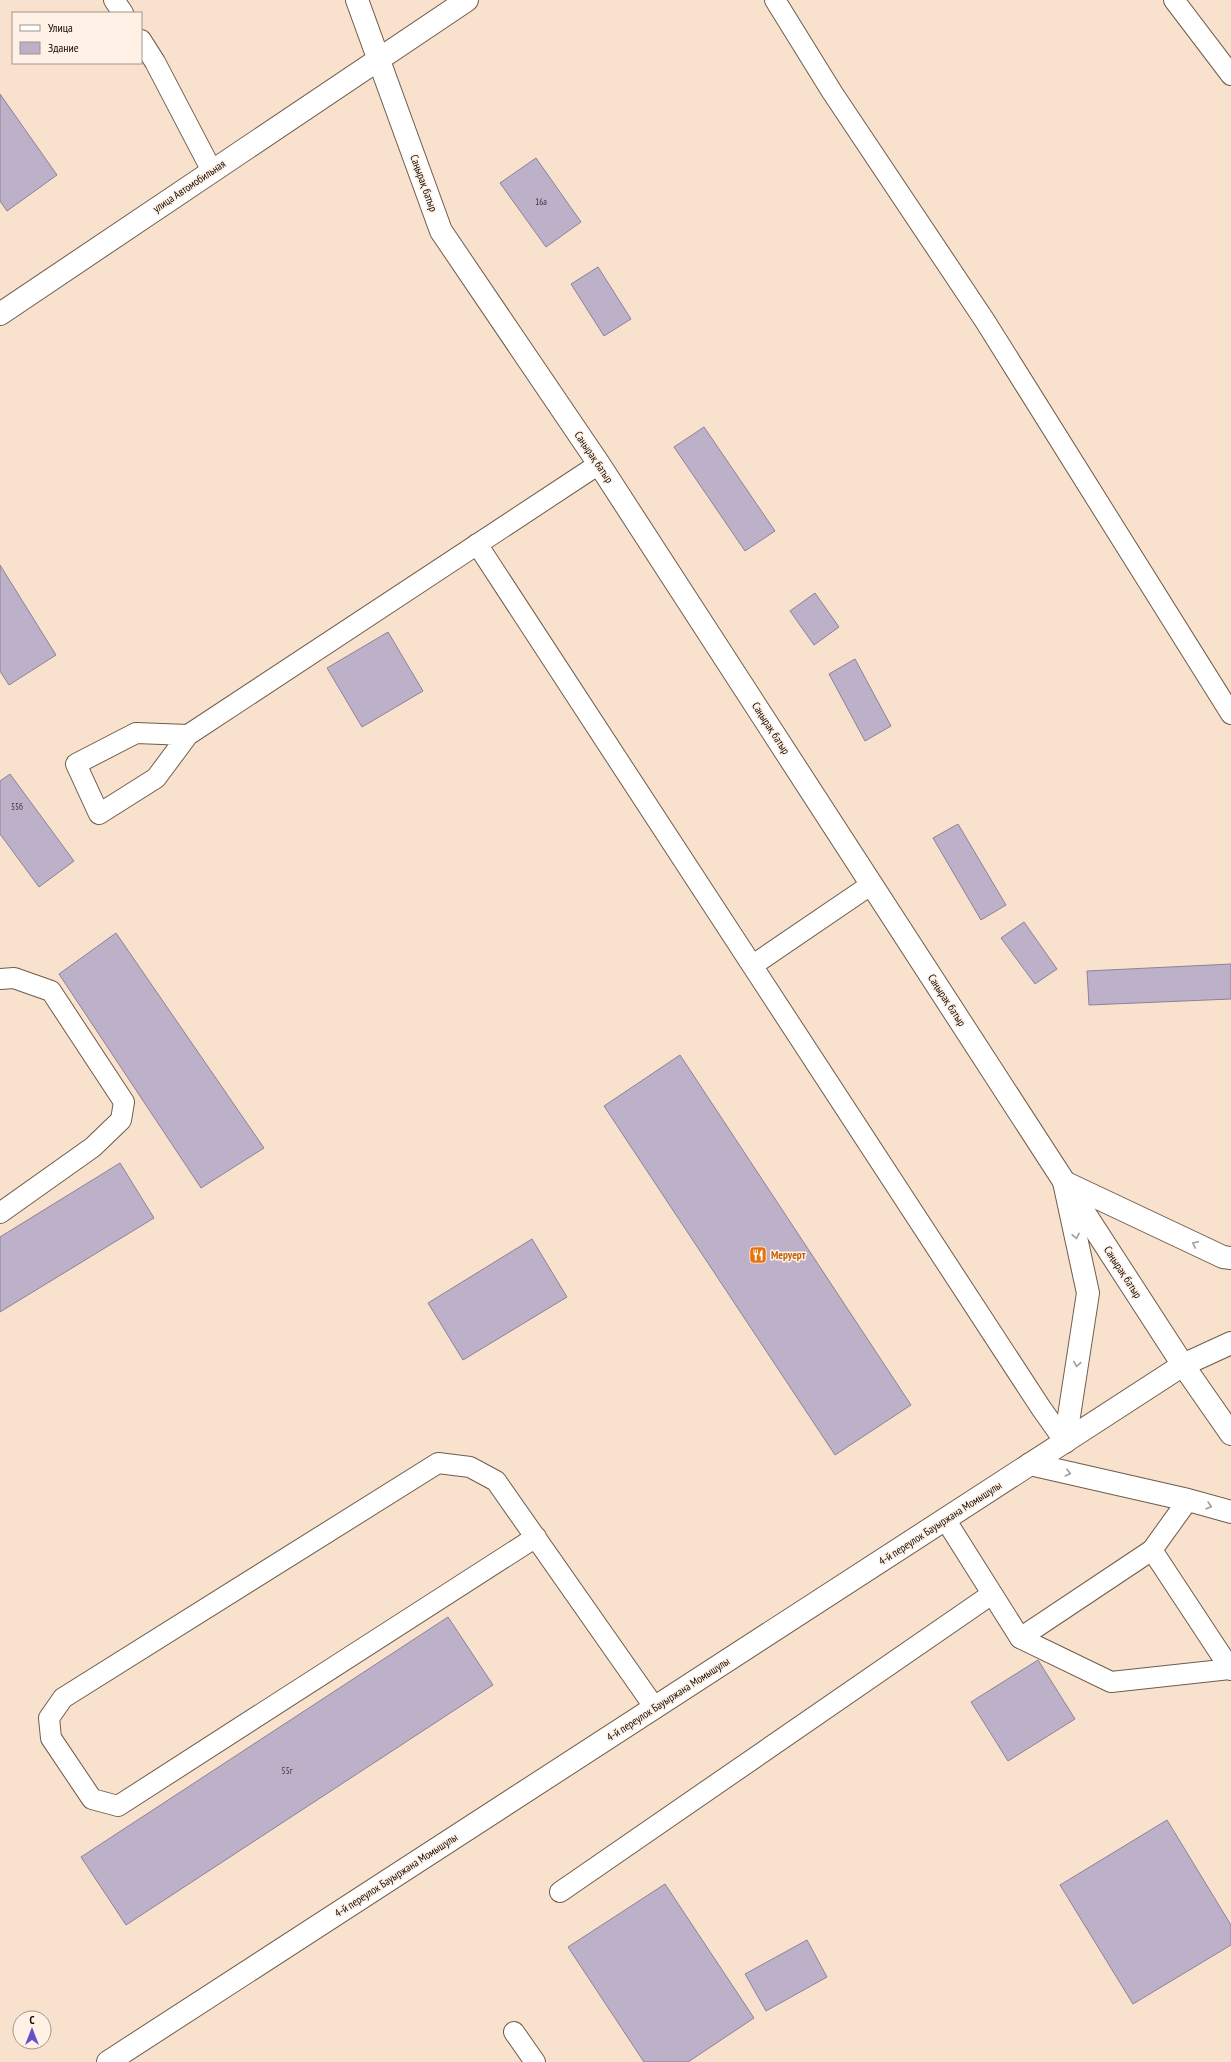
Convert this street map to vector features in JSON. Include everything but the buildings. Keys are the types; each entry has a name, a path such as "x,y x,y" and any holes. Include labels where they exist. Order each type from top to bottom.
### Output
{"street":[{"name":"Саңырақ батыр","path":"357,0 441,231 599,464 1183,1365 1231,1434"},
{"name":"улица Автомобильная","path":"0,314 466,0"},
{"path":"1064,1182 1223,1257 1231,1258"},
{"path":"1064,1182 1088,1294 1065,1442"},
{"name":"4-й переулок Бауыржана Момышулы","path":"108,2062 1183,1365 1231,1342"},
{"path":"1030,1464 1188,1500 1231,1512"}],"lane":[{"path":"114,0 122,12"},
{"path":"776,0 832,92 984,321 1231,714"},
{"path":"1174,0 1231,75"},
{"path":"142,41 156,62 212,171"},
{"path":"188,735 136,733 76,764 99,814 156,778 188,735 599,464"},
{"path":"477,544 1041,1408 1065,1442"},
{"path":"753,965 872,884"},
{"path":"0,978 14,978 51,991 124,1102 121,1120 93,1147 0,1213"},
{"path":"536,1537 118,1806 92,1799 51,1738 49,1718 63,1698 438,1463 470,1467 496,1481 536,1537 654,1708"},
{"path":"1020,1638 1152,1550 1188,1500"},
{"path":"945,1519 1020,1638 1111,1682 1231,1669 1152,1550"},
{"path":"560,1892 992,1594"},
{"path":"514,2032 535,2062"}],"place":[{"name":"Меруерт","path":"758,1255"}]}
